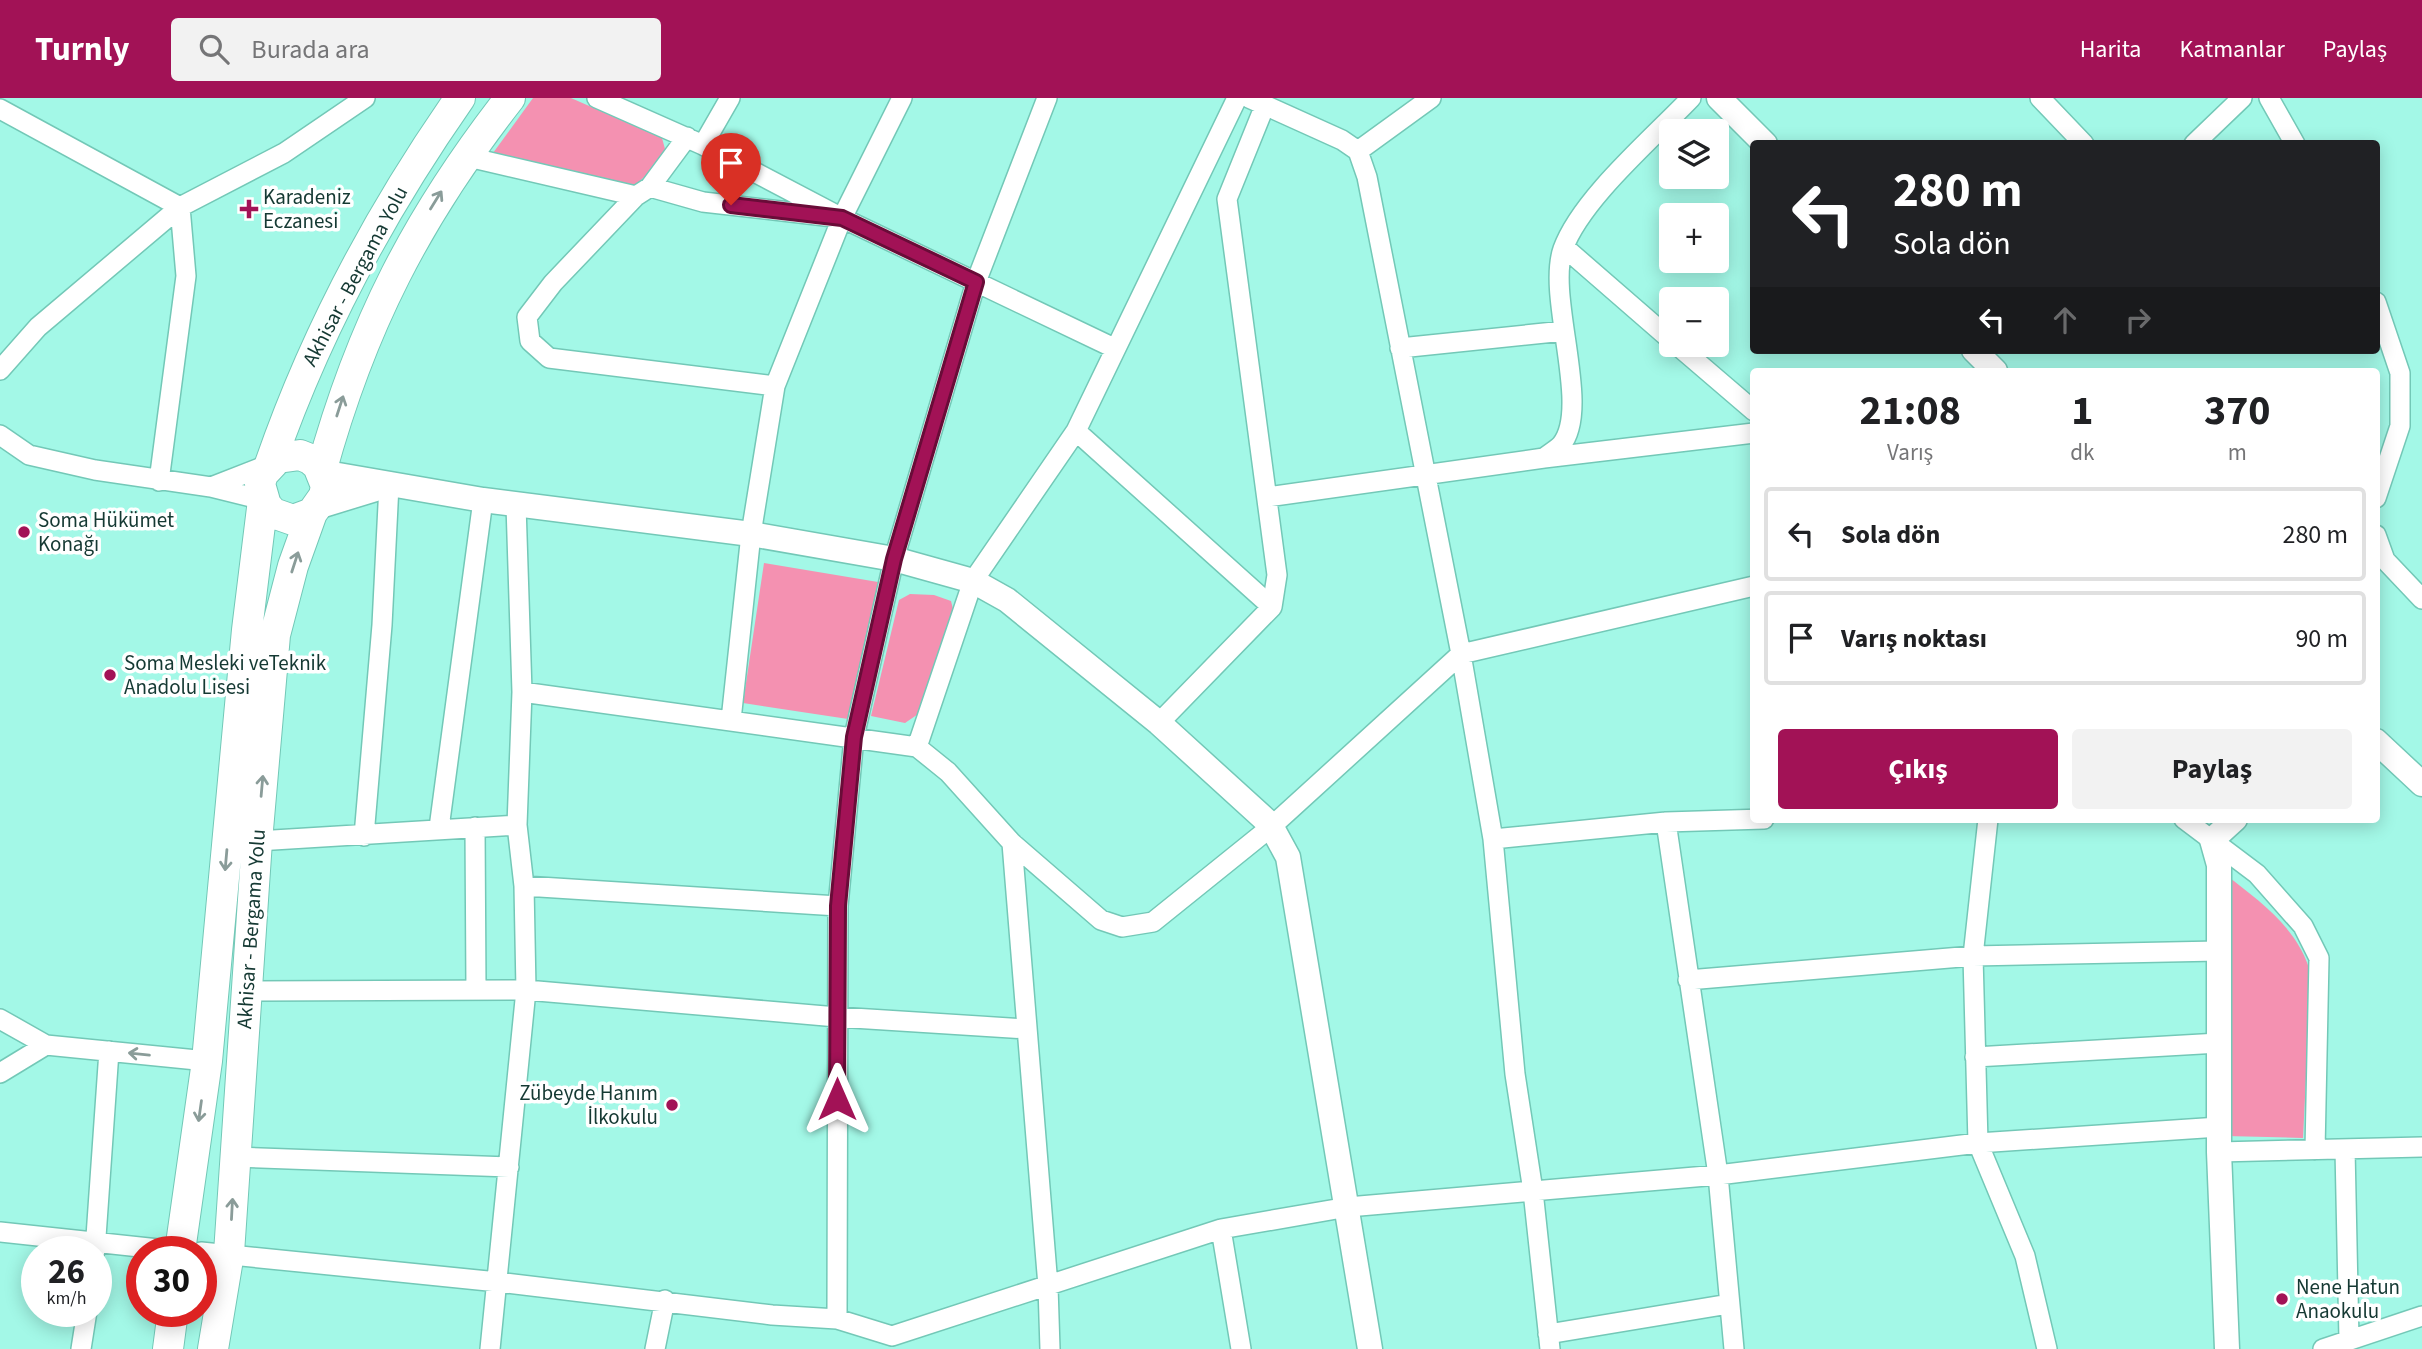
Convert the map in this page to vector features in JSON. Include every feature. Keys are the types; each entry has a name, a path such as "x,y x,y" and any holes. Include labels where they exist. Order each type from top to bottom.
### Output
{"main road":[{"name":"Akhisar - Bergama Yolu","path":"180,1236 207,1061 247,629 263,500 260,484 312,354 356,268 414,164 460,98"},
{"name":"Akhisar - Bergama Yolu","path":"217,1243 235,1157 257,841 275,635 293,566 326,486 321,472 346,386 388,286 414,235 464,156 510,98"},
{"path":"270,464 278,458 300,455 310,459 321,472"},
{"path":"263,500 273,513 282,518 303,518 316,510"},
{"path":"168,1349 171,1327"},
{"name":"Akhisar - Bergama Yolu","path":"213,1327 213,1349"}],"street":[{"path":"0,370 38,327 180,207 285,153 365,98"},
{"path":"597,98 695,141 842,218 1114,348"},
{"path":"730,98 695,141 553,283 527,317 530,341 549,358 775,386"},
{"path":"731,720 751,534 775,386 842,218 902,98"},
{"path":"837,1319 838,906 854,737 894,559 976,282 1047,98"},
{"path":"916,747 973,581 1076,430 1237,98"},
{"path":"1358,151 1431,98"},
{"path":"1544,458 1562,444 1570,418 1558,267 1564,247 1578,218 1691,98"},
{"path":"1719,98 1761,140"},
{"path":"2040,98 2080,140"},
{"path":"2198,140 2242,98"},
{"path":"2269,98 2293,140"},
{"path":"1159,723 1272,607 1277,575 1227,199 1257,102 1342,140 1358,151 1367,177 1461,654 1493,839 1515,1074 1533,1191 1549,1342 1729,1304"},
{"path":"0,109 180,207"},
{"path":"464,156 703,202 842,218"},
{"path":"159,481 186,276 180,207"},
{"path":"1564,247 1659,330"},
{"path":"2380,314 2400,373 2400,426 2380,486"},
{"path":"1400,348 1564,331"},
{"path":"1691,357 1750,408"},
{"path":"1076,430 1272,607"},
{"path":"1267,497 1544,458 1750,433"},
{"path":"0,435 29,455 159,481 211,487 263,500"},
{"path":"211,487 270,464"},
{"path":"321,472 516,505 751,534 894,559 973,581 1007,600 1159,723 1271,827 1288,857 1370,1349"},
{"path":"316,510 389,485"},
{"path":"364,836 382,625 389,485"},
{"path":"439,828 483,500"},
{"path":"490,1349 526,990 524,886 517,825 522,692 516,505"},
{"path":"2380,546 2385,560 2422,599"},
{"path":"522,692 916,747 948,772 1012,843 1101,920 1122,928 1153,922 1271,827 1461,654 1750,587"},
{"path":"2380,745 2422,785"},
{"path":"1493,839 1666,822 1750,819"},
{"path":"1666,822 1718,1175 1734,1349"},
{"path":"1988,823 1973,956 1978,1143 2025,1256 2047,1349"},
{"path":"2189,823 2257,874 2303,926 2319,958 2315,1150"},
{"path":"2212,840 2231,823"},
{"path":"257,841 517,825"},
{"path":"475,827 476,990"},
{"path":"2212,840 2219,865 2220,1152 2227,1349"},
{"path":"1012,843 1048,1286 1050,1349"},
{"path":"524,886 838,906"},
{"path":"1688,980 1973,956 2218,951"},
{"path":"247,991 526,990 837,1017 1027,1029"},
{"path":"0,1019 46,1045 207,1061"},
{"path":"1975,1057 2219,1043"},
{"path":"1,1072 46,1045"},
{"path":"97,1236 109,1051"},
{"path":"217,1253 664,1300 772,1315 837,1319 890,1343 1048,1286 1221,1229 1348,1207 1718,1175 1978,1143 2220,1126"},
{"path":"2220,1152 2422,1147"},
{"path":"2345,1149 2349,1340"},
{"path":"235,1157 509,1167"},
{"path":"1221,1229 1241,1349"},
{"path":"0,1231 30,1236"},
{"path":"655,1349 664,1300"},
{"path":"2323,1349 2422,1316"},
{"path":"81,1349 84,1327"}],"shaded area":[{"path":"533,98 571,98 662,138 665,149 649,173 635,185 493,153"},
{"path":"764,563 878,582 848,719 743,703"},
{"path":"910,594 934,595 951,601 955,617 927,708 905,723 871,716 899,600"},
{"path":"2226,875 2278,918 2298,944 2311,975 2303,1138 2226,1136"}],"place":[{"name":"Karadeniz Eczanesi","path":"249,209"},
{"name":"Soma Hükümet Konağı","path":"24,532"},
{"name":"Soma Mesleki veTeknik Anadolu Lisesi","path":"110,675"},
{"name":"Zübeyde Hanım İlkokulu","path":"672,1105"},
{"name":"Nene Hatun Anaokulu","path":"2282,1299"}],"route":[{"path":"731,205 842,218 976,282 894,559 854,737 838,906 837,1099"}]}
